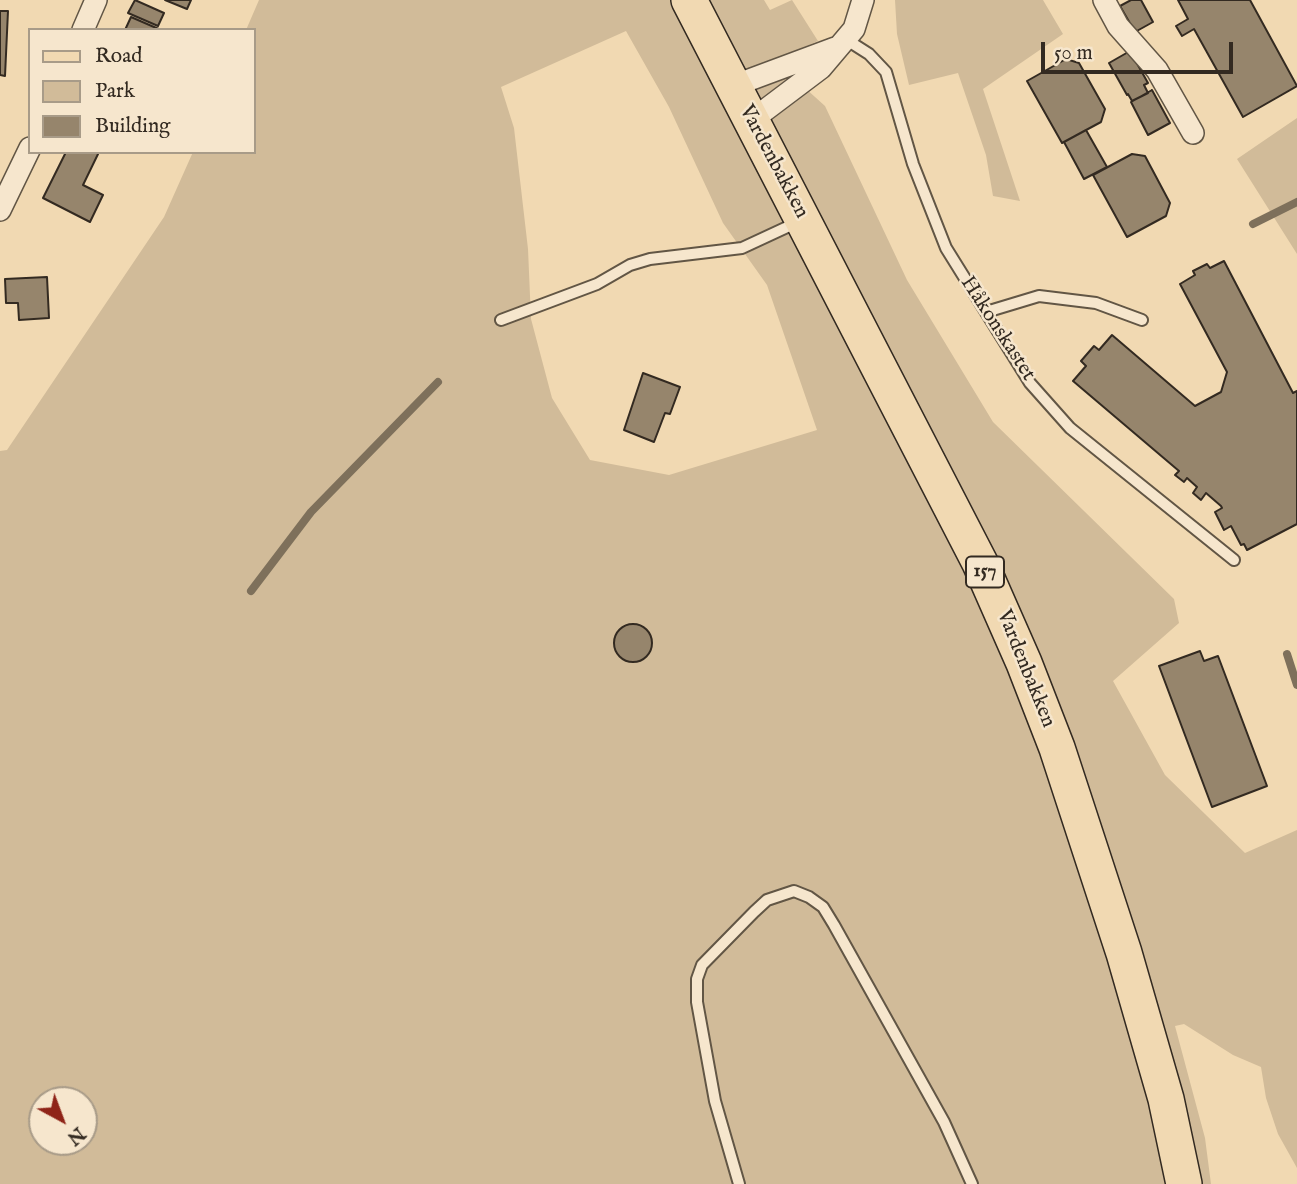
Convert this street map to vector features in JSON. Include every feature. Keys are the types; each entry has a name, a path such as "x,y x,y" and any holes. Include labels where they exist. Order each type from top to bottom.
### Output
{"main road":[{"name":"Vardenbakken","path":"689,0 980,563 1024,663 1057,748 1124,953 1166,1099 1184,1184"}],"street":[{"path":"84,28 96,0"},
{"path":"752,120 821,68 854,29 863,0"},
{"path":"1104,0 1118,26 1157,70 1193,133"},
{"path":"733,86 844,43"},
{"path":"0,210 28,152"}],"lane":[{"name":"Håkonskastet","path":"844,43 869,54 886,72 913,164 946,248 1030,383 1070,428 1234,560"},
{"path":"501,320 597,284 630,265 650,259 742,248 782,232 803,219"},
{"path":"986,312 1039,296 1096,303 1143,320"},
{"path":"739,1184 715,1101 697,1002 697,979 702,965 767,900 794,891 809,897 823,908 834,925 944,1122 972,1184"}],"green space":[{"path":"259,0 764,0 770,10 792,0 818,41 774,60 825,106 907,280 993,422 1174,599 1179,623 1113,681 1165,775 1245,853 1297,830 1297,1168 1278,1134 1266,1098 1261,1067 1233,1055 1184,1024 1175,1026 1205,1138 1211,1184 0,1184 0,451 7,450 164,217 192,154 256,154 256,28 247,28","holes":["626,31 669,107 723,223 767,285 817,430 669,475 590,460 552,398 531,319 528,249 514,128 501,87"]},
{"path":"895,0 1043,0 1063,34 983,89 1020,201 993,196 986,155 958,73 909,85 897,34"},
{"path":"1297,118 1297,254 1237,159"}],"building":[{"path":"135,0 164,13 158,26 128,13"},
{"path":"165,0 191,0 187,9"},
{"path":"1131,0 1141,0 1153,22 1135,32 1120,6"},
{"path":"1178,0 1250,0 1297,86 1243,117 1194,29 1182,36 1176,26 1188,19"},
{"path":"0,11 8,11 5,76 0,75"},
{"path":"131,17 156,28 126,28"},
{"path":"1130,51 1148,83 1144,85 1148,93 1132,101 1109,63"},
{"path":"1066,59 1079,63 1105,109 1101,122 1062,143 1027,81"},
{"path":"1152,90 1170,123 1148,135 1131,102"},
{"path":"1086,130 1107,167 1084,179 1064,142"},
{"path":"65,154 98,154 83,185 103,195 90,222 43,198"},
{"path":"1132,154 1145,156 1170,203 1166,216 1127,237 1093,175"},
{"path":"1224,261 1293,393 1297,391 1297,524 1247,550 1244,544 1241,545 1231,526 1224,530 1215,512 1222,508 1221,506 1206,493 1201,500 1193,493 1197,487 1187,478 1184,482 1175,475 1179,471 1073,381 1086,366 1081,361 1094,346 1099,350 1112,335 1195,406 1221,392 1227,372 1180,284 1195,275 1193,271 1207,264 1210,268"},
{"path":"47,277 49,318 19,320 18,303 6,303 5,279"},
{"path":"643,373 680,387 670,414 665,413 654,442 624,430"},
{"path":"633,624 647,629 652,643 647,657 633,662 619,657 614,643 619,629"},
{"path":"1200,651 1204,661 1218,656 1267,786 1212,807 1159,666"}],"waterway":[{"path":"1253,224 1297,202"},
{"path":"251,591 311,512 438,382"},
{"path":"1287,654 1297,685"}]}
